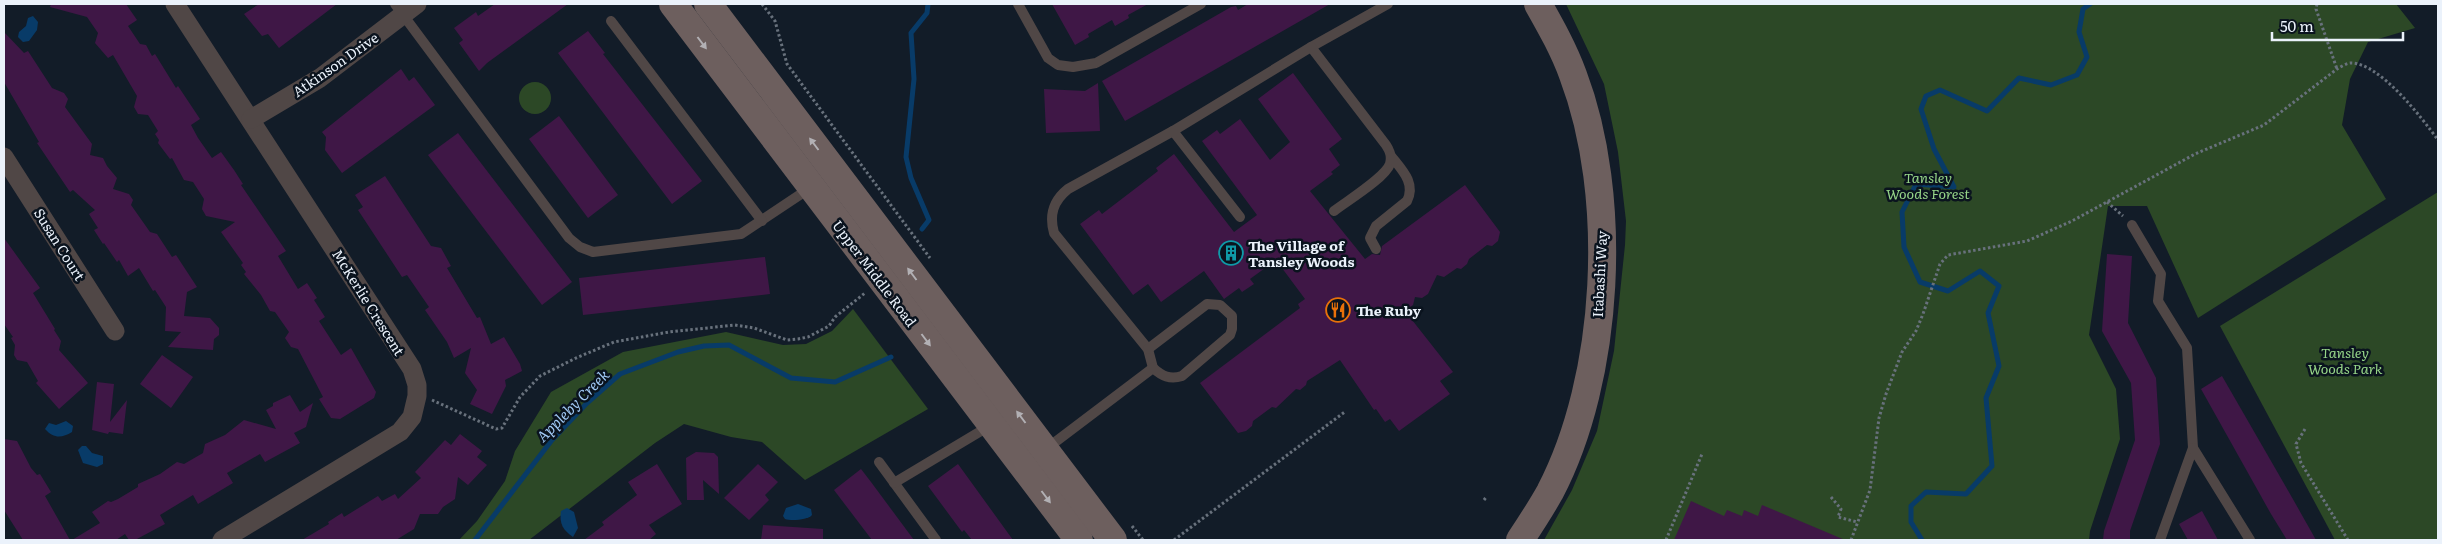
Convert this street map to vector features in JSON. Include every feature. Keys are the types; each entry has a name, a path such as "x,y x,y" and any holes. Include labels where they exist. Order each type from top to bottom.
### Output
{"main road":[{"name":"Upper Middle Road","path":"673,4 810,188 991,425 1034,458 1122,532"},
{"name":"Upper Middle Road","path":"708,4 1034,458 1079,540"},
{"name":"Itabashi Way","path":"1520,540 1550,492 1580,413 1589,374 1596,326 1602,229 1601,194 1586,116 1573,75 1555,34 1538,4"}],"street":[{"name":"McKerlie Crescent","path":"175,4 412,369 417,396 412,416 400,432 222,540"},
{"name":"Atkinson Drive","path":"251,119 320,78 405,7"},
{"name":"Susan Court","path":"4,157 115,331"}],"lane":[{"path":"1018,4 1048,58 1058,64 1073,67 1096,63 1201,4"},
{"path":"1148,349 1207,304 1220,305 1232,316 1230,335 1182,376 1175,379 1168,378 1153,368 1148,349 1054,233 1051,223 1052,212 1057,198 1068,189 1173,131 1310,47 1388,4"},
{"path":"405,7 570,238 580,247 593,252 741,234 810,188"},
{"path":"611,21 762,221"},
{"path":"1310,47 1386,145 1391,156 1410,183 1410,195 1407,201 1373,229 1370,238 1376,249"},
{"path":"1173,131 1240,217"},
{"path":"1334,211 1383,173 1390,162 1391,156"},
{"path":"2132,225 2161,274 2158,301 2187,348 2193,448 2160,540"},
{"path":"1034,458 1153,368"},
{"path":"894,483 991,425"},
{"path":"2193,448 2250,540"},
{"path":"879,462 936,540"}],"path":[{"path":"762,4 775,21 787,64 934,263"},
{"path":"2317,4 2316,9 2337,69"},
{"path":"1851,540 1870,490 1879,418 1886,394 1902,352 1916,331 1924,314 1940,264 1948,255 2027,241 2072,221 2195,154 2264,125 2337,69 2349,62 2382,77 2414,108 2438,140"},
{"path":"2107,202 2132,225"},
{"path":"417,396 437,401 496,430 502,428 520,397 540,376 614,342 669,332 735,325 754,328 787,340 808,337 829,326 835,316 882,282"},
{"path":"1174,540 1346,411"},
{"path":"2306,429 2296,444 2301,463 2348,540"},
{"path":"1666,540 1702,454"},
{"path":"1484,500 1487,496"},
{"path":"1831,497 1841,509 1838,517 1857,522"},
{"path":"1122,532 1143,540"}],"green space":[{"name":"Tansley Woods Forest","path":"1566,4 2396,4 2415,28 2368,42 2350,79 2342,125 2386,199 2198,318 2147,206 2108,206 2089,335 2116,389 2120,439 2090,531 2089,540 1544,540 1572,490 1597,431 1614,351 1626,221 1618,152 1604,84"},
{"path":"535,82 546,87 551,98 546,109 535,114 524,109 519,98 524,87"},
{"name":"Tansley Woods Park","path":"2438,192 2438,540 2335,540 2220,326"},
{"path":"853,309 928,409 805,480 762,442 731,437 684,424 655,443 529,540 459,540 477,521 505,481 515,451 551,392 623,352 726,332 783,345 806,344 832,331"}],"water":[{"path":"33,16 38,22 37,30 29,41 23,42 18,37 19,32 26,26 28,18"},
{"path":"66,421 73,426 72,432 65,435 55,436 45,429 49,423 56,425"},
{"path":"82,446 86,446 92,453 103,456 103,464 97,467 83,463 78,450"},
{"path":"798,504 811,509 812,515 799,520 785,519 783,516 786,508"},
{"path":"567,508 574,512 578,528 573,537 564,529 561,523 561,511"}],"building":[{"path":"51,4 126,4 137,20 128,26 140,44 146,45 152,56 155,54 176,88 178,86 200,119 191,125 198,138 212,158 221,152 234,170 243,184 241,185 286,251 278,256 298,289 307,283 317,298 314,300 325,317 319,321 341,355 351,348 376,392 374,398 340,419 331,418 319,399 323,397 298,349 291,347 285,338 289,332 275,312 270,311 261,295 244,274 246,272 241,265 243,263 221,232 235,222 206,216 202,209 204,199 193,182 184,180 172,158 170,159 158,143 159,140 155,134 158,131 148,115 138,114 134,107 137,96 113,55 108,58 95,43 98,33 87,17 50,7"},
{"path":"259,4 337,4 279,48 268,34 262,36 244,14"},
{"path":"495,4 568,4 487,63 479,71 459,43 463,40 454,28 476,12 478,16"},
{"path":"1052,4 1148,4 1128,15 1129,18 1115,26 1112,20 1088,34 1089,37 1075,45"},
{"path":"1248,4 1330,4 1125,121 1102,81 1231,7 1236,6 1238,10"},
{"path":"588,31 605,53 603,54 702,181 672,204 558,53"},
{"path":"4,32 24,53 28,51 52,88 64,93 68,99 65,107 92,144 90,155 103,158 117,178 113,189 129,194 133,200 131,205 150,232 157,234 172,257 176,255 197,287 187,292 184,316 210,318 219,328 219,335 214,339 213,350 168,347 181,332 165,331 166,307 155,290 153,291 139,268 128,276 119,260 117,262 103,244 94,230 98,228 89,214 95,210 73,190 70,192 37,143 39,142 4,82"},
{"path":"401,69 409,81 414,77 435,105 342,173 325,150 326,137 322,132"},
{"name":"The Village of Tansley Woods","path":"1293,73 1342,139 1329,149 1340,165 1331,172 1333,174 1310,191 1365,259 1372,254 1380,255 1382,246 1465,185 1500,232 1498,241 1492,246 1487,245 1469,259 1467,264 1461,269 1457,268 1444,277 1437,275 1428,294 1422,298 1415,297 1413,305 1405,311 1453,372 1440,381 1450,394 1399,431 1390,419 1385,422 1376,409 1374,410 1340,360 1307,381 1306,385 1300,390 1296,389 1276,408 1272,407 1253,421 1252,426 1246,431 1238,433 1200,383 1300,308 1298,304 1305,299 1276,260 1250,279 1254,284 1242,292 1239,288 1224,299 1204,271 1161,302 1148,284 1133,295 1080,224 1099,210 1102,214 1158,171 1156,168 1174,154 1234,232 1257,215 1202,141 1217,130 1220,134 1240,119 1270,160 1290,142 1258,99"},
{"path":"1098,83 1100,131 1046,133 1044,89 1085,91"},
{"path":"559,116 618,195 588,218 529,139"},
{"path":"458,133 572,282 542,305 428,155"},
{"path":"385,176 431,246 441,248 451,266 447,268 477,318 480,317 491,344 504,337 520,364 522,371 505,380 506,386 492,414 470,404 477,390 465,373 471,348 454,358 447,342 425,310 429,307 407,275 402,277 358,210 363,207 355,195"},
{"path":"4,238 40,288 33,293 61,341 59,350 88,383 59,409 36,383 38,381 27,362 17,360 14,355 15,345 11,338 13,337 4,324"},
{"path":"2107,254 2132,256 2128,323 2156,378 2160,444 2130,531 2130,540 2103,540 2104,531 2135,440 2131,383 2102,331"},
{"path":"765,257 770,294 583,315 579,278"},
{"path":"162,355 193,377 171,408 140,384"},
{"path":"2222,376 2316,540 2287,540 2271,514 2201,389"},
{"path":"97,382 114,384 110,422 127,400 123,434 109,432 108,434 92,430"},
{"path":"290,395 300,412 313,403 306,427 294,433 300,443 265,462 260,454 227,473 233,483 198,504 193,495 160,515 165,524 135,540 129,540 125,534 116,540 72,540 100,523 92,512 108,501 111,502 118,499 138,487 138,484 160,474 177,462 184,464 203,453 205,444 225,435 244,420 276,429 266,410 273,406 273,403"},
{"path":"460,434 482,451 477,457 487,465 468,485 458,477 455,499 443,507 438,514 420,514 414,529 396,540 302,540 329,524 328,522 342,513 344,517 378,496 382,501 395,494 398,499 421,478 415,472 445,440 451,445"},
{"path":"4,439 17,441 31,468 37,475 40,474 51,492 45,496 70,540 23,540 4,510"},
{"path":"696,452 714,453 718,457 719,494 703,480 704,500 687,500 686,458"},
{"path":"657,464 682,504 649,525 656,534 649,540 584,540 604,525 602,522 637,495 628,482"},
{"path":"758,464 778,482 765,495 769,500 749,520 724,498"},
{"path":"958,464 1013,540 972,540 964,530 962,532 928,486"},
{"path":"861,469 914,540 872,540 834,490"},
{"path":"1691,501 1724,516 1727,510 1742,516 1744,510 1758,516 1762,505 1845,540 1674,540"},
{"path":"2202,511 2218,540 2188,540 2179,524"},
{"path":"763,525 823,529 823,540 761,540"}],"waterway":[{"name":"Appleby Creek","path":"922,229 929,220 911,178 906,157 914,79 911,33 927,13 928,4"},
{"path":"1922,540 1911,522 1911,506 1926,492 1966,494 1992,466 1986,398 1999,366 1988,313 1999,286 1980,271 1948,291 1920,282 1904,247 1902,212 1916,184 1954,187 1934,149 1921,109 1926,96 1940,90 1987,111 2019,78 2051,85 2077,75 2087,57 2079,32 2083,9 2090,4"},
{"name":"Appleby Creek","path":"475,540 552,440 587,403 620,374 678,352 704,346 729,345 791,378 835,382 891,357"}],"place":[{"name":"The Village of Tansley Woods","path":"1231,253"},
{"name":"The Ruby","path":"1338,310"}]}
